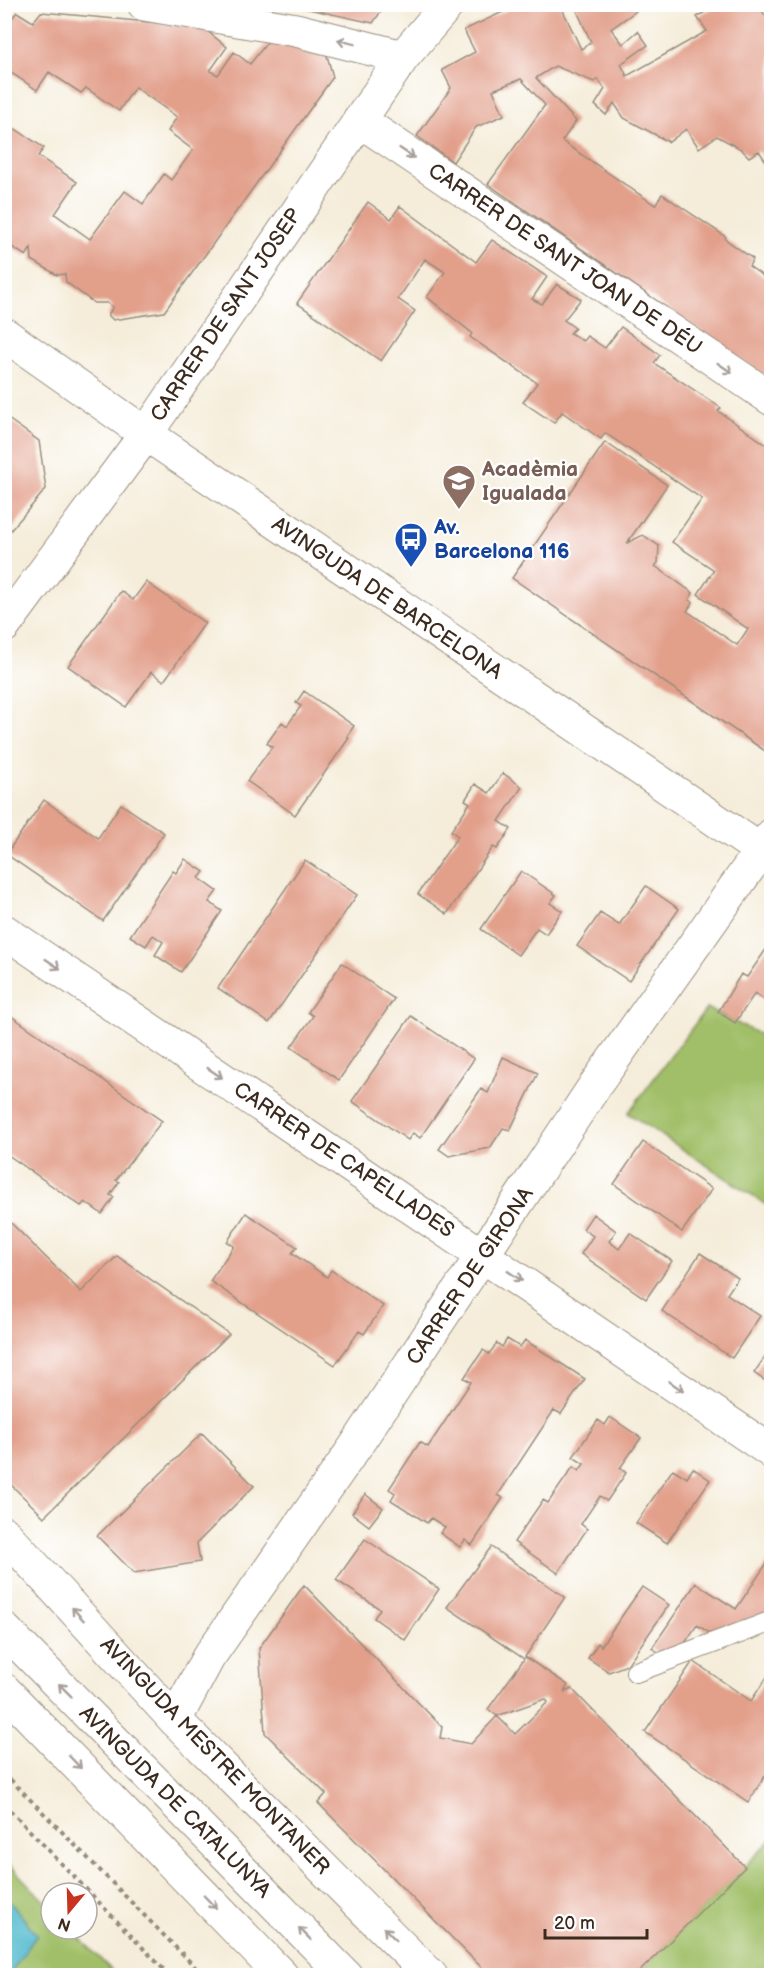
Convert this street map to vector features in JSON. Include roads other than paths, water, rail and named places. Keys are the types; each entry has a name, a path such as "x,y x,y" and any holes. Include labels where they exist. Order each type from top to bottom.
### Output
{"street":[{"path":"144,4 296,30 403,57"},
{"name":"CARRER DE SANT JOSEP","path":"4,626 146,434 403,57 448,4"},
{"name":"CARRER DE SANT JOAN DE DÉU","path":"359,120 771,399"},
{"name":"AVINGUDA DE BARCELONA","path":"4,334 146,434 768,848"},
{"name":"CARRER DE GIRONA","path":"175,1720 208,1658 355,1448 596,1084 768,848"},
{"name":"CARRER DE CAPELLADES","path":"4,931 483,1254 771,1452"},
{"name":"AVINGUDA MESTRE MONTANER","path":"4,1533 175,1720 431,1976"},
{"name":"AVINGUDA DE CATALUNYA","path":"4,1629 346,1976"},
{"name":"AVINGUDA DE CATALUNYA","path":"4,1690 282,1976"}],"lane":[{"path":"636,1672 771,1621"}],"water":[{"path":"5,1896 37,1935 13,1969 13,1975 5,1975"}],"place":[{"name":"Acadèmia Igualada","path":"459,510"},
{"name":"Av. Barcelona 116","path":"411,568"}]}
